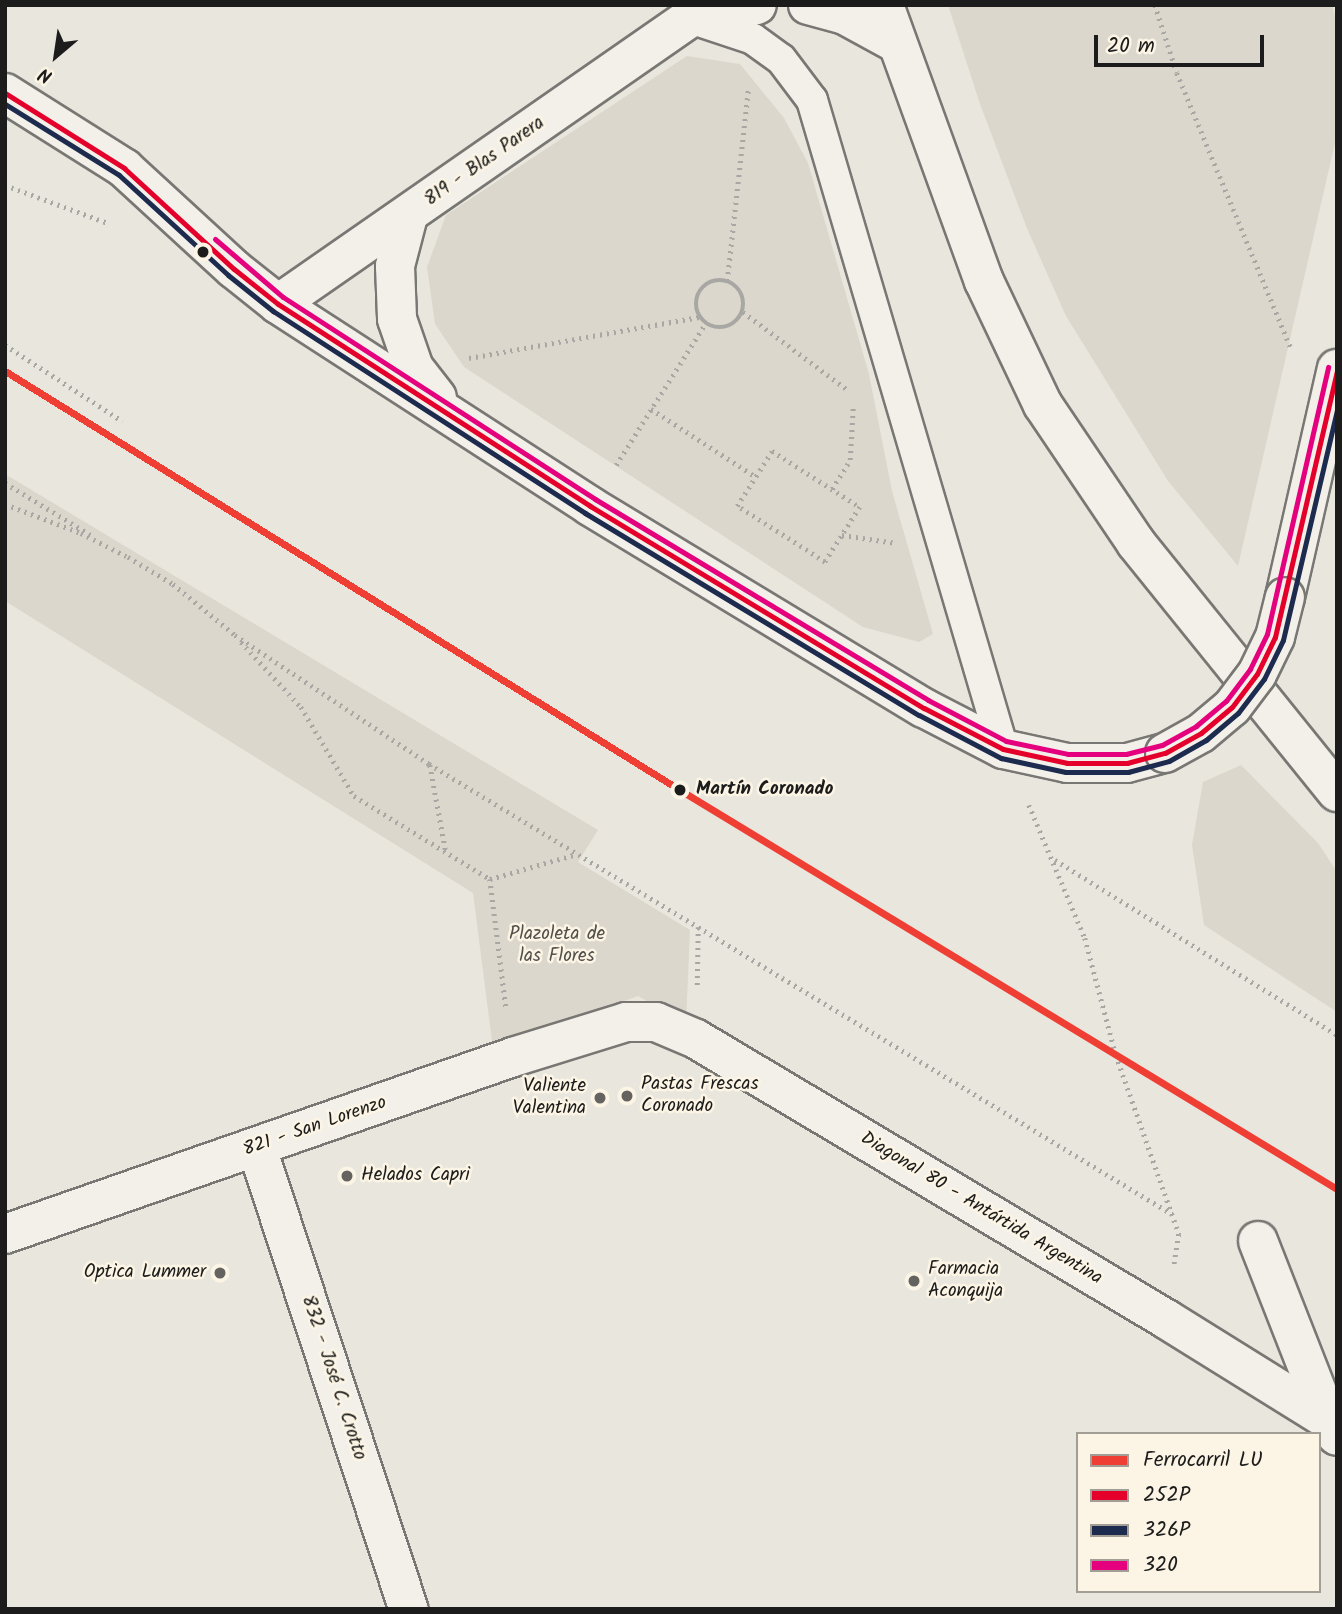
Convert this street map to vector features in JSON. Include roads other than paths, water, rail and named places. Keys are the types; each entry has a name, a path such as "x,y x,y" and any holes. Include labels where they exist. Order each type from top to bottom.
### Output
{"street":[{"path":"808,5 845,15 896,43"},
{"path":"884,5 984,281 1043,405 1144,554 1337,792"},
{"name":"819 - Blas Parera","path":"278,304 408,216 695,12 755,22"},
{"path":"5,93 124,168 234,269 278,304 447,410 590,506 925,708 1003,749 1067,763 1127,763 1165,753 1201,733 1232,707 1257,674 1275,637 1285,597 1325,479 1337,369"},
{"path":"408,216 395,266 397,318 414,368 447,410"},
{"name":"821 - San Lorenzo","path":"5,1234 513,1058 625,1022"},
{"name":"Diagonal 80 - Antártida Argentina","path":"625,1022 656,1022 696,1039 1166,1319 1332,1428"},
{"name":"832 - José C. Crotto","path":"257,1148 410,1609"},
{"path":"1258,1241 1332,1428"}],"lane":[{"path":"755,22 812,100 1003,749"}],"rail line":[{"name":"LU","path":"5,371 680,790 1337,1189"}],"place":[{"name":"Martín Coronado","path":"680,790"},
{"name":"Pastas Frescas Coronado","path":"627,1096"},
{"name":"Valiente Valentina","path":"600,1098"},
{"name":"Helados Capri","path":"347,1176"},
{"name":"Optica Lummer","path":"220,1273"},
{"name":"Farmacia Aconquija","path":"914,1281"}],"park label":[{"name":"Plazoleta de las Flores","path":"557,946"}]}
